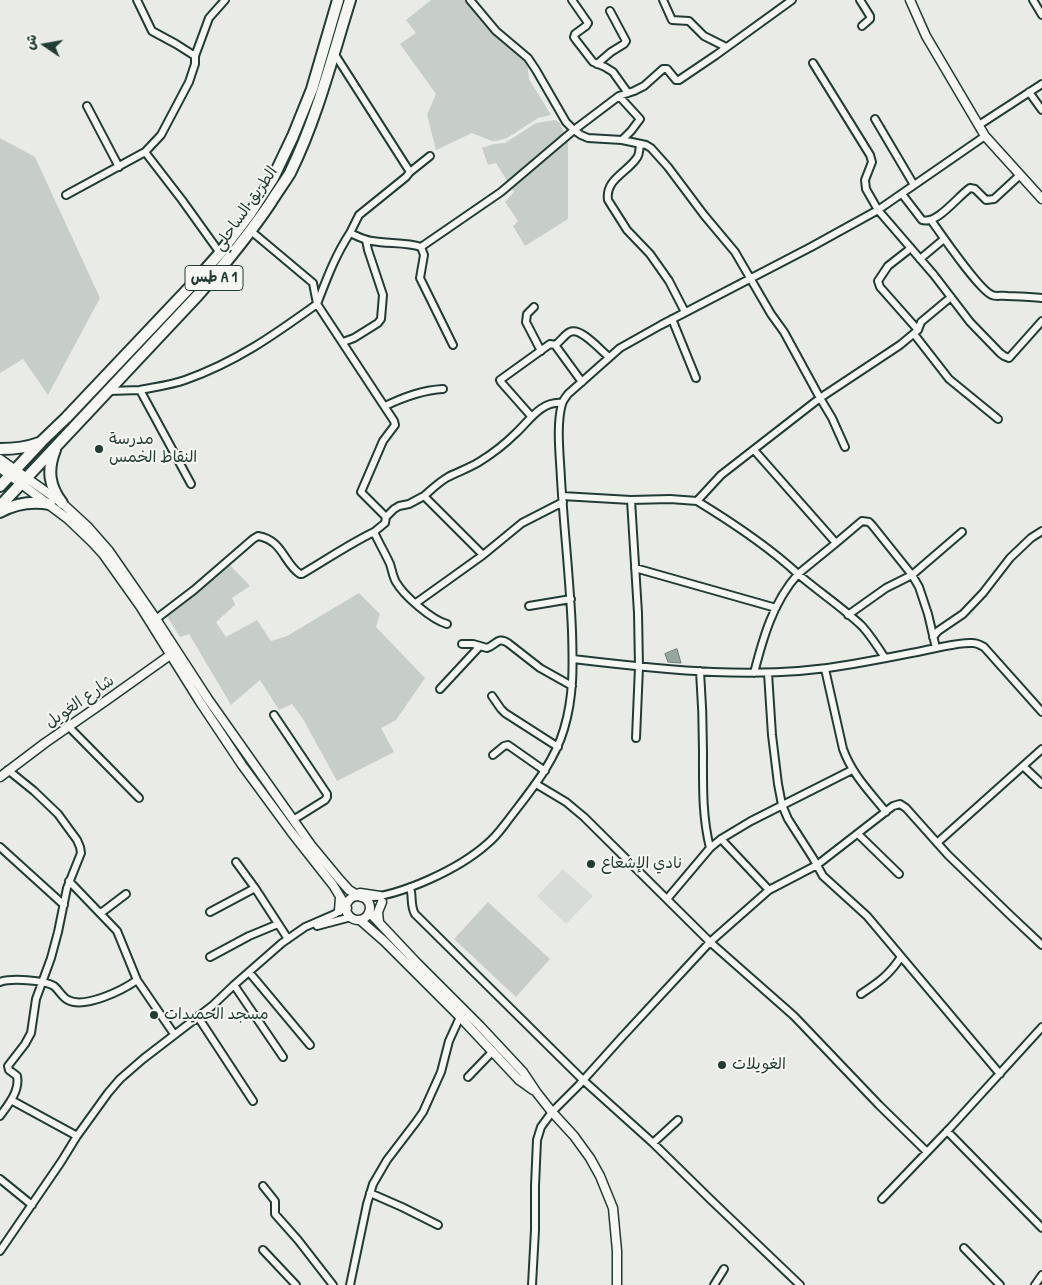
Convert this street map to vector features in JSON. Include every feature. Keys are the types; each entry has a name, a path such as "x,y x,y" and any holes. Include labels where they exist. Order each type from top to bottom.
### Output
{"highway":[{"name":"الطريق الساحلي","path":"0,486 42,441 72,413 190,287 220,253 249,215 273,178 293,136 312,89 338,0"},
{"name":"الطريق الساحلي","path":"0,506 204,288 230,259 251,231 289,174 304,140 319,101 350,0"},
{"path":"0,449 24,447 42,441"},
{"path":"60,442 55,450 50,468 52,487 62,503"},
{"path":"0,512 12,506 26,503 50,504"}],"street":[{"path":"137,0 152,31 194,56"},
{"path":"66,195 145,152 161,135 189,82 195,64 194,56 209,18 225,0"},
{"path":"470,0 496,31 528,58 566,122 574,130 588,138 622,140 651,148 668,167 735,252 784,332 832,418 845,447"},
{"path":"572,0 588,23 575,34 576,40 593,62 612,72 628,93"},
{"path":"663,0 672,20 689,21 704,36 726,47"},
{"path":"350,233 374,242 409,244 421,247 501,192 574,130 619,96 644,86 665,68 670,71 676,80 679,80 792,0"},
{"path":"860,0 870,16 870,19 862,26"},
{"path":"912,0 926,36 985,136 1042,198"},
{"path":"1033,0 1042,15"},
{"path":"597,64 624,44 626,40 610,11"},
{"path":"334,53 410,172"},
{"path":"813,62 870,155 872,162 865,180 866,189 878,210 970,322 1007,358 1011,356 1042,321"},
{"path":"979,125 1042,84"},
{"path":"1029,92 1042,110"},
{"path":"619,96 640,119 622,140"},
{"path":"87,106 119,166"},
{"path":"875,119 914,185"},
{"path":"0,1251 77,1136 120,1079 174,1034 212,1006 249,972 306,926 336,914 351,899 381,899 408,888 461,864 486,846 545,771 558,747 565,728 572,686 573,659 570,600 559,441 562,402 568,394 620,348 878,210 985,136"},
{"path":"640,144 637,159 609,187 608,200 627,230 650,254 670,281 685,312"},
{"path":"145,152 220,253"},
{"path":"108,391 140,390 183,381 213,369 235,359 266,340 318,304 328,273 359,215 430,156"},
{"path":"902,194 922,220 926,221 941,213 970,188 974,189 986,200 994,199 1020,175"},
{"path":"931,220 978,282 990,294 995,296 1042,298"},
{"path":"251,231 314,283 318,304 394,419 395,425 383,441 361,492 386,517"},
{"path":"920,259 944,239"},
{"path":"343,342 354,338 378,323 380,319 383,295 366,240"},
{"path":"421,247 424,254 420,278 453,345"},
{"path":"911,248 888,266 878,281 880,287 916,332 949,379 998,419"},
{"path":"698,501 720,475 820,398 900,345 916,332 921,322 950,297"},
{"path":"534,307 527,314 526,322 541,351"},
{"path":"672,319 696,378"},
{"path":"531,416 500,380 550,344 555,345 571,332 581,333 609,357"},
{"path":"555,345 582,382"},
{"path":"385,406 413,394 433,389 443,389"},
{"path":"140,390 191,484"},
{"path":"156,619 258,536 281,549 296,571 302,574 356,540 374,532 385,523 386,517 398,506 409,504 424,496 436,484 479,462 500,448 531,416 543,407 551,403 562,402"},
{"path":"754,450 836,543"},
{"path":"0,459 12,472 81,530 103,554 164,644 173,652 208,699 311,845 340,880 350,890 368,902 370,911 389,934 502,1049 526,1076 552,1112 574,1136 600,1176 613,1208 617,1251 617,1285"},
{"path":"0,468 12,472"},
{"path":"24,481 62,503 87,526 109,551 156,619 180,670 242,765 333,885 340,895 343,909 353,919 360,920 366,918 381,899"},
{"path":"424,496 483,555"},
{"path":"416,603 483,555 522,523 562,499 670,499 698,501 736,525 781,558 862,626 885,658"},
{"path":"631,500 638,613 639,667 636,738"},
{"path":"754,673 764,633 789,584 798,574 862,521 869,522 912,575 922,593 936,648"},
{"path":"933,637 938,631 963,614 983,593 1010,558 1031,538 1042,531"},
{"path":"374,532 389,562 396,583 433,617 447,624"},
{"path":"848,615 886,588 912,575 962,532"},
{"path":"635,568 776,608"},
{"path":"530,606 570,600"},
{"path":"462,644 473,644 489,648 499,640 503,640 540,668 572,686"},
{"path":"573,659 639,667 700,671 804,672 973,643 984,647 1042,712"},
{"path":"164,644 163,653 158,663 167,663 180,670"},
{"path":"440,689 480,646"},
{"name":"شارع الغويل","path":"0,777 173,652"},
{"path":"825,669 843,748 852,770 886,812"},
{"path":"700,671 703,708 704,811 710,848"},
{"path":"768,673 772,735 782,805 788,819 823,876 867,916 1000,1074"},
{"path":"492,696 506,713 558,747"},
{"path":"274,715 327,794 325,800 293,820"},
{"path":"69,727 139,798"},
{"path":"493,755 508,745 545,771"},
{"path":"937,843 1042,749"},
{"path":"1023,766 1042,784"},
{"path":"0,1116 14,1096 18,1080 17,1076 8,1066 31,1033 36,999 56,938 65,893 81,853 78,840 58,814 34,790 8,770"},
{"path":"667,900 710,848 721,839 751,821 852,770"},
{"path":"536,784 577,810 710,942 794,1016 927,1152"},
{"path":"532,1285 537,1140 541,1127 552,1112 710,942 769,890 817,865 896,804 903,806 948,855 1042,944"},
{"path":"858,834 898,874"},
{"path":"721,839 769,890"},
{"path":"0,847 64,905"},
{"path":"236,862 288,939"},
{"path":"69,881 117,931 138,980 174,1034"},
{"path":"210,912 255,888"},
{"path":"408,888 413,897 412,907 415,914 583,1080 653,1144 800,1285"},
{"path":"350,890 381,899"},
{"path":"101,914 126,894"},
{"path":"379,922 378,912 381,899"},
{"path":"299,932 351,917"},
{"path":"360,920 384,941 460,1017 519,1080 537,1092"},
{"path":"210,957 249,936 278,924"},
{"path":"861,994 882,980 901,957"},
{"path":"249,972 310,1045"},
{"path":"0,982 17,980 41,982 54,986 66,1000 79,1002 103,998 138,980"},
{"path":"234,985 283,1057"},
{"path":"198,1017 253,1101"},
{"path":"350,1285 370,1193 384,1165 423,1112 441,1072 449,1042 460,1017"},
{"path":"882,1199 1042,1027"},
{"path":"468,1078 493,1051"},
{"path":"11,1100 77,1136"},
{"path":"653,1144 678,1120"},
{"path":"947,1131 1042,1228"},
{"path":"0,1180 32,1205"},
{"path":"263,1186 275,1201 275,1214 334,1285"},
{"path":"370,1193 438,1225"},
{"path":"964,1248 1000,1285"},
{"path":"263,1250 296,1285"},
{"path":"714,1285 724,1269"},
{"path":"1035,1285 1042,1275"}],"shaded area":[{"path":"431,0 469,0 527,60 529,79 551,115 538,118 507,138 492,141 472,133 436,150 427,115 436,94 400,44 416,33 406,20"},
{"path":"555,120 560,123 568,143 568,219 525,246 513,226 518,221 505,202 514,192 496,163 488,165 482,148 505,143 536,123"},
{"path":"0,138 35,157 100,298 48,395 23,359 0,373"},
{"path":"230,565 250,586 232,598 235,605 216,622 226,637 257,620 271,641 287,636 359,593 380,614 376,627 425,678 396,720 381,728 394,752 337,781 303,719 292,704 279,710 260,680 231,705 189,634 180,637 167,616"},
{"path":"677,649 681,663 668,662 665,654"},
{"path":"563,869 593,896 566,924 537,896"},
{"path":"488,902 550,959 516,997 454,939"}],"place":[{"name":"مدرسة النقاط الخمس","path":"99,449"},
{"name":"نادي الإشعاع","path":"591,864"},
{"name":"مسجد الحميدات","path":"154,1015"},
{"name":"الغويلات","path":"722,1065"}]}
